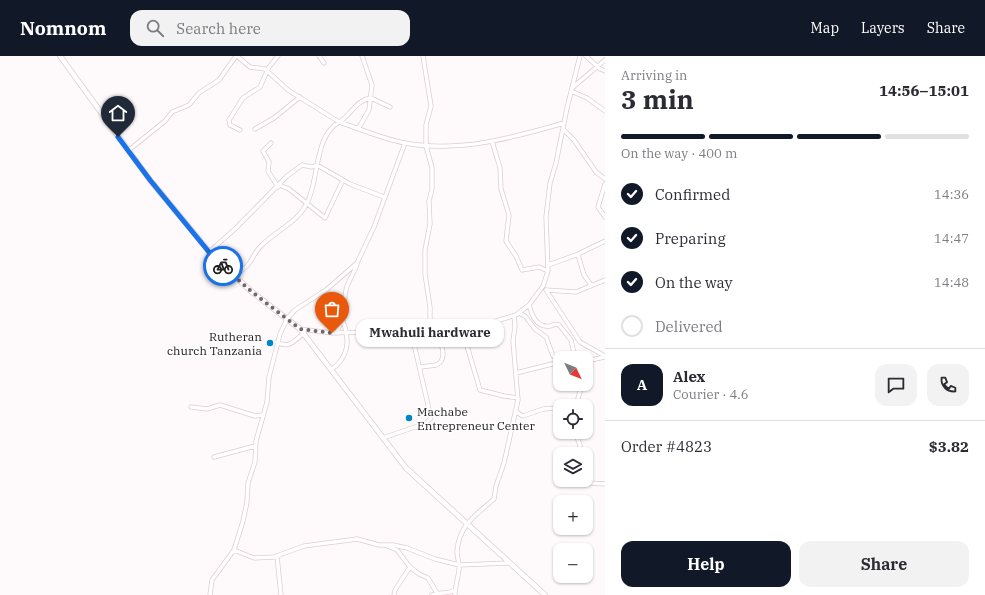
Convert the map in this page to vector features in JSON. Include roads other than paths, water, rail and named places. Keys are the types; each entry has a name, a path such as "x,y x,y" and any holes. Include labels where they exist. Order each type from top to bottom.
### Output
{"street":[{"path":"60,56 150,180 209,252 234,276 302,331 406,468 543,594"},
{"path":"129,150 165,122 172,112 189,105 199,94 219,80 237,56 250,67 262,68 300,97 339,122 405,143 426,146 458,146 524,135 564,123"},
{"path":"240,130 230,125 229,120 243,98 260,87 278,56"},
{"path":"319,56 324,63"},
{"path":"358,129 368,114 372,85 362,56"},
{"path":"423,56 431,106 426,125 426,146 432,171 432,189 429,204 431,221 425,250 425,274 430,308 430,330"},
{"path":"302,331 347,333 458,329 491,323 514,316 519,314 529,305 540,290 548,271 546,217 549,189 580,56"},
{"path":"586,56 597,67 605,71"},
{"path":"572,90 605,60"},
{"path":"572,90 587,98 605,111"},
{"path":"255,129 274,118 300,97"},
{"path":"234,276 250,264 255,252 262,244 290,223 307,205 313,189 322,144 335,124 345,118 353,108 363,101 371,98 390,107"},
{"path":"345,118 347,125"},
{"path":"563,129 574,140 596,172 605,179"},
{"path":"492,141 500,168 502,188 509,215 506,241 516,256 522,270 539,267 548,271"},
{"path":"271,143 263,153 268,162 268,171 278,186 289,189 324,218 326,218 343,180"},
{"path":"331,370 344,356 348,344 347,333 343,321 346,289 354,275 357,263 374,227 384,196 392,180 405,143"},
{"path":"209,252 278,186 286,176 301,165 313,167 317,165 343,180 384,196"},
{"path":"605,184 598,207 605,216"},
{"path":"548,264 578,255 604,244"},
{"path":"578,255 584,275 591,285"},
{"path":"209,594 213,577 234,550 245,512 248,484 255,462 255,446 262,415 267,402 269,377 277,342 287,319 295,310 326,290 357,263"},
{"path":"540,290 576,292 605,280"},
{"path":"546,290 580,342 605,357"},
{"path":"529,305 533,319 536,322 547,326 559,325 571,340 573,351"},
{"path":"519,314 525,316 534,329 546,337 553,356"},
{"path":"455,595 459,564 457,553 458,544 466,524 495,498 496,486 504,463 516,412 518,398 513,337 515,326 514,316"},
{"path":"336,333 343,321"},
{"path":"458,329 465,339 480,390 518,398"},
{"path":"421,367 437,365 440,362 443,350 436,330"},
{"path":"277,342 283,345 290,345 302,331"},
{"path":"382,438 411,428 430,419 421,367 415,352 411,331"},
{"path":"593,360 605,357"},
{"path":"516,373 553,364"},
{"path":"191,407 207,409 220,405 255,416 262,415"},
{"path":"516,412 523,416 543,409 553,408"},
{"path":"214,457 255,446"},
{"path":"593,483 605,484"},
{"path":"234,550 254,558 277,556 304,546 347,540 360,540 397,550 410,567 419,574 427,577 436,594 448,594 455,590"},
{"path":"385,546 393,545 409,548 435,559 459,564 509,563"},
{"path":"277,556 281,595"},
{"path":"394,595 395,590 410,567"}],"place":[{"name":"Mwahuli hardware","path":"332,333"},
{"name":"Rutheran church Tanzania","path":"270,343"},
{"name":"Machabe Entrepreneur Center","path":"409,418"}]}
